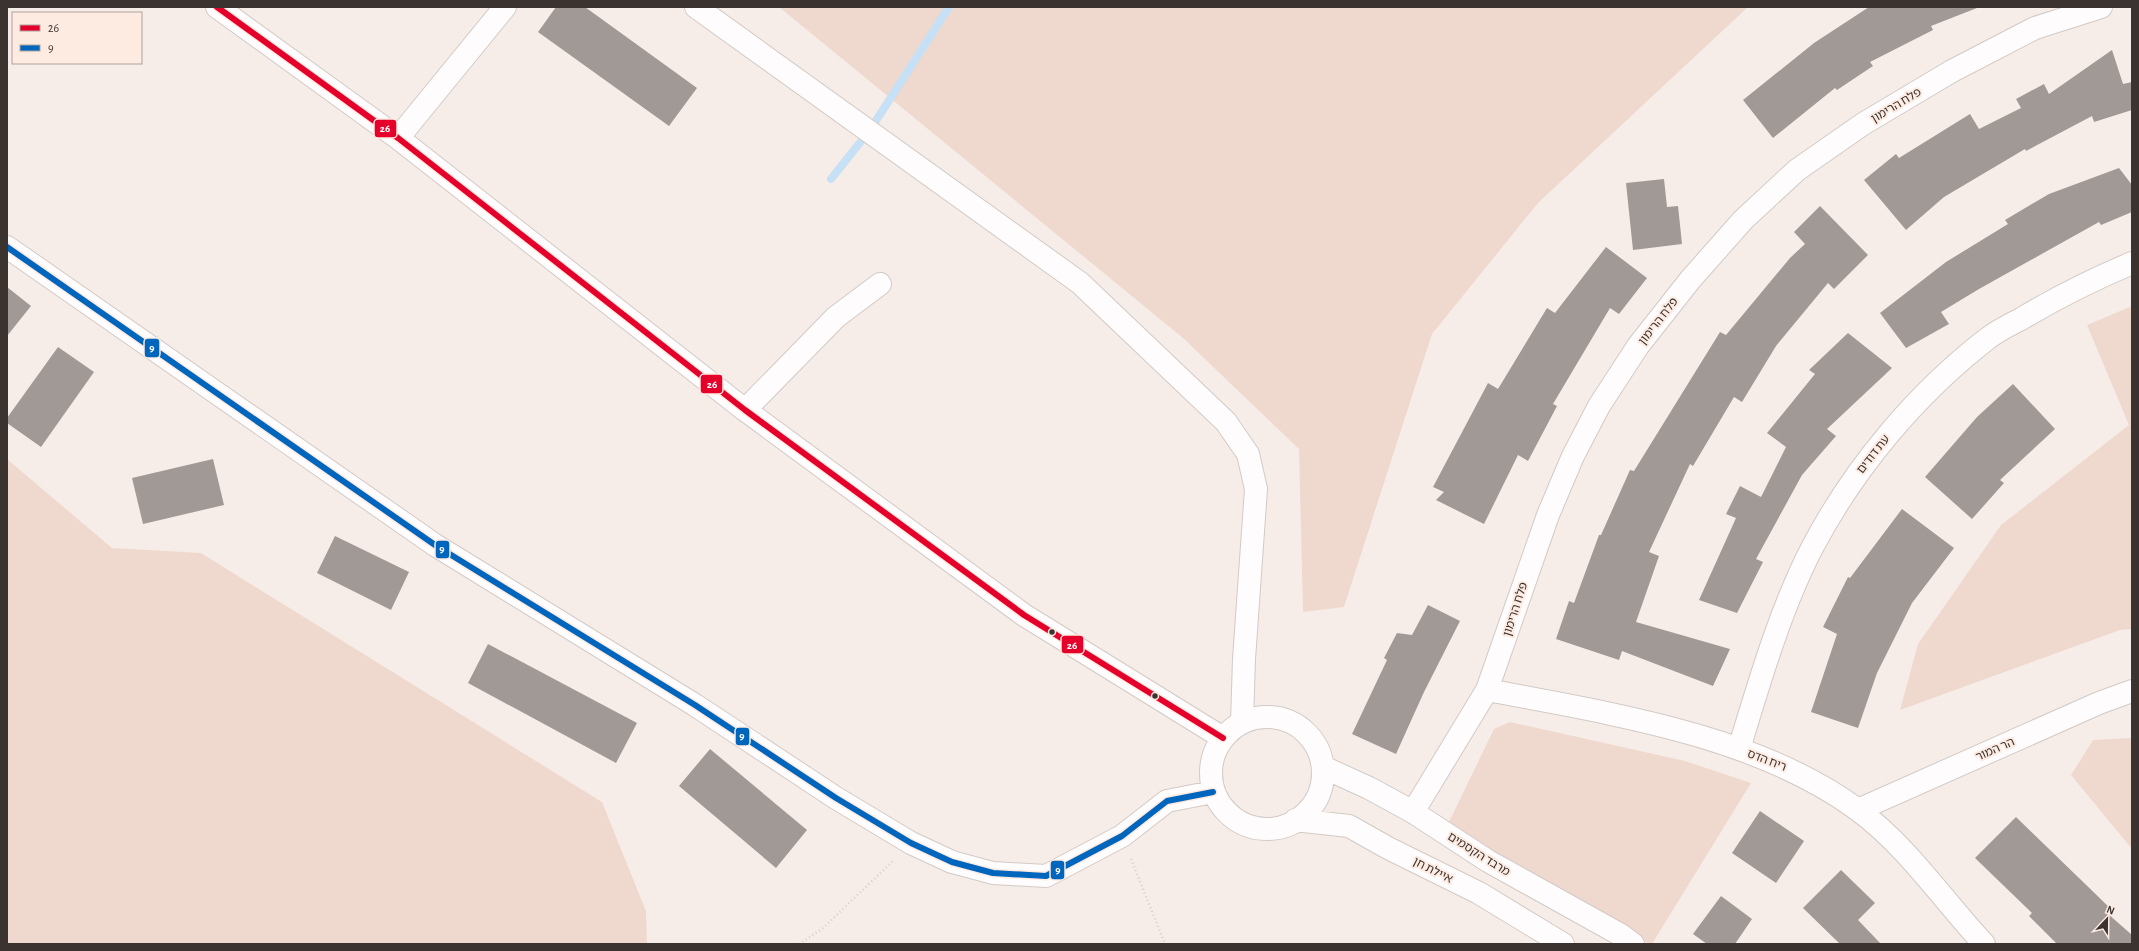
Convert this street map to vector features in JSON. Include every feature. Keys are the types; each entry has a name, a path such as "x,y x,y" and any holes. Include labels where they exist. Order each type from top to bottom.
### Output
{"street":[{"path":"216,7 398,138 745,410 1024,614 1223,738"},
{"path":"398,138 505,7"},
{"path":"696,7 1080,283 1226,422 1248,454 1256,489 1244,659 1242,723"},
{"name":"פלח הרימון","path":"1413,812 1487,690 1548,515 1573,456 1599,406 1643,340 1690,280 1743,220 1797,170 1863,124 1952,71 2035,28 2101,7"},
{"path":"7,247 435,545 695,704 836,798 911,843 952,862 993,873 1046,876 1122,836 1167,801 1213,792"},
{"name":"עת דודים","path":"1739,749 1758,686 1785,611 1812,547 1844,492 1893,429 1946,374 1988,338 2042,306 2105,274 2132,263"},
{"path":"745,410 836,317 880,284"},
{"name":"ריח הדס","path":"1487,690 1626,718 1739,749 1792,770 1858,810 1902,850 1984,944"},
{"name":"הר המור","path":"1858,810 2099,703 2132,691"},
{"path":"1260,718 1276,718 1295,725 1310,738 1320,757 1323,767 1321,790 1312,807 1295,820 1280,828 1261,830 1238,822 1223,809 1213,792 1210,774 1213,755 1223,738 1242,723 1260,718"},
{"name":"מרבד הקסמים","path":"1323,767 1369,788 1413,812 1488,862 1621,935 1633,944"},
{"name":"איילת חן","path":"1295,820 1349,826 1388,848 1479,893 1563,944"}],"path":[{"path":"1122,836 1165,944"},
{"path":"799,944 822,929 911,843"}],"shaded area":[{"path":"779,7 1748,7 1538,203 1432,334 1344,607 1303,612 1299,449 1183,338"},
{"path":"2132,306 2132,629 2120,630 1900,710 1918,644 2001,525 2129,425 2087,325"},
{"path":"7,459 112,548 201,553 602,802 646,911 647,944 7,944"},
{"path":"1510,722 1685,761 1751,783 1652,944 1649,944 1448,824 1494,729"},
{"path":"2132,738 2132,849 2071,775 2093,740"}],"building":[{"path":"556,7 585,7 697,88 669,126 538,32"},
{"path":"1869,7 1977,8 1931,26 1933,30 1870,62 1873,66 1837,90 1835,88 1773,138 1743,100 1814,43"},
{"path":"2112,50 2123,84 2132,82 2132,110 2094,122 2092,116 2026,151 2025,149 1944,197 1906,230 1864,180 1896,154 1899,158 1970,114 1979,129 2021,108 2016,99 2044,84 2049,94"},
{"path":"2119,168 2132,185 2132,212 2101,225 2099,222 1941,312 1949,324 1906,348 1880,313 1946,262 2008,224 2005,220 2049,194"},
{"path":"1664,179 1667,207 1678,206 1682,244 1633,250 1626,183"},
{"path":"1820,206 1868,255 1834,289 1828,283 1776,346 1742,402 1734,397 1693,466 1690,464 1649,552 1659,556 1636,622 1730,649 1713,686 1622,651 1619,660 1556,639 1569,601 1574,603 1599,535 1601,535 1630,470 1634,471 1720,332 1726,335 1790,258 1805,244 1794,232"},
{"path":"1606,247 1647,278 1619,314 1610,308 1553,404 1557,406 1528,461 1518,455 1484,524 1436,500 1444,492 1433,487 1488,383 1498,389 1547,308 1555,313"},
{"path":"7,287 31,306 7,336"},
{"path":"1848,333 1892,368 1827,429 1836,436 1802,475 1756,559 1763,562 1737,613 1699,600 1736,518 1726,514 1740,486 1761,497 1786,447 1767,433 1815,374 1809,370"},
{"path":"58,347 94,372 41,447 7,423 7,418"},
{"path":"2013,384 2055,429 2000,480 2004,483 1972,519 1925,477 1977,417"},
{"path":"213,459 224,505 143,524 132,478"},
{"path":"1902,509 1954,548 1912,603 1877,673 1858,728 1811,712 1837,634 1823,627 1848,577 1850,578"},
{"path":"335,536 409,572 391,610 317,573"},
{"path":"1428,605 1460,621 1424,692 1396,754 1352,734 1387,660 1384,658 1397,633 1412,635"},
{"path":"488,644 637,723 616,763 468,683"},
{"path":"710,749 807,830 776,868 679,786"},
{"path":"1760,811 1804,841 1776,883 1732,853"},
{"path":"2016,817 2111,909 2107,913 2132,935 2132,944 2057,944 2029,916 2032,913 1975,858"},
{"path":"1841,870 1875,903 1858,920 1881,944 1840,944 1803,908"},
{"path":"1721,896 1752,919 1735,944 1707,944 1693,934"}],"waterway":[{"path":"831,179 870,130 949,7"}],"transit line":[{"name":"26","path":"217,7 398,138 745,410 1024,615 1223,738"},
{"name":"9","path":"7,247 435,545 695,705 836,798 911,843 952,862 993,873 1046,876 1122,836 1167,801 1213,792"}]}
